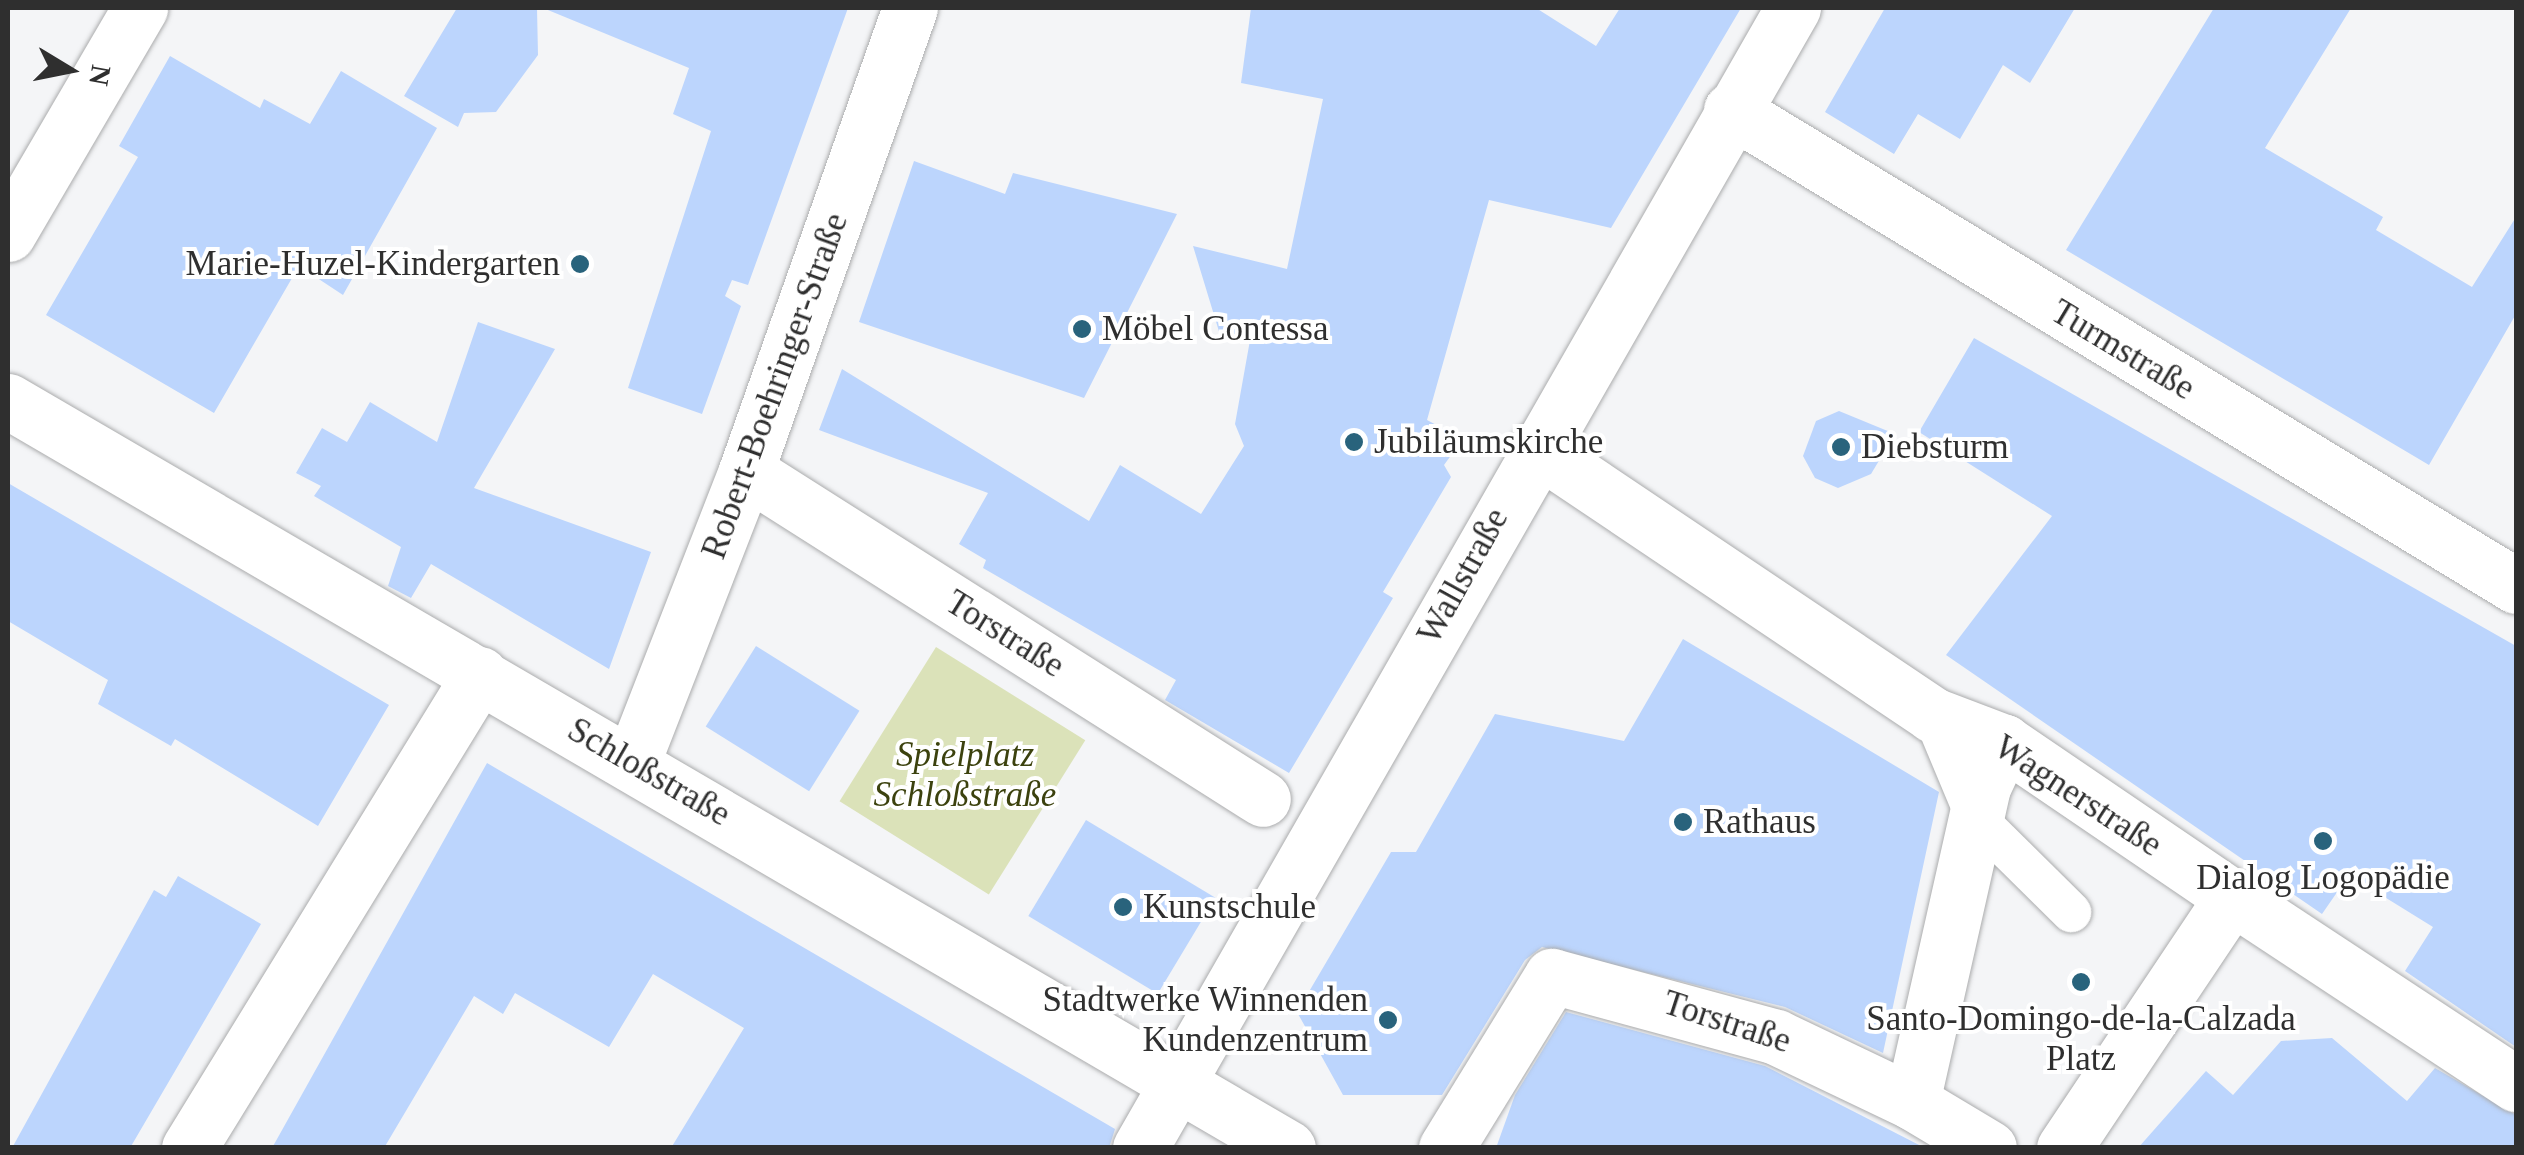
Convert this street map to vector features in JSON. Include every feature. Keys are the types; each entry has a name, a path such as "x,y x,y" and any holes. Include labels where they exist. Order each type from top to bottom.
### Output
{"street":[{"path":"8,234 140,8"},
{"name":"Robert-Boehringer-Straße","path":"632,762 746,471 910,8"},
{"name":"Wallstraße","path":"1140,1148 1536,448 1793,8"},
{"name":"Turmstraße","path":"1731,110 2516,586"},
{"name":"Schloßstraße","path":"8,401 1288,1148"},
{"name":"Wagnerstraße","path":"1536,448 1932,715 1988,782 2232,897 2516,1084"},
{"name":"Torstraße","path":"746,471 1263,798"},
{"path":"189,1148 480,674"},
{"path":"1912,1102 1988,782"},
{"path":"2064,1148 2232,897"},
{"name":"Torstraße","path":"1446,1148 1552,976 1776,1037 1912,1102 1989,1148"}],"lane":[{"path":"1932,715 1988,782 2071,912"}],"green space":[{"name":"Spielplatz Schloßstraße","path":"936,647 1085,740 989,895 840,801"}],"building":[{"path":"457,8 537,8 538,55 496,112 464,113 458,127 404,96"},
{"path":"543,8 848,8 748,285 732,280 725,296 741,306 702,414 628,388 711,131 673,114 689,68"},
{"path":"1251,8 1536,8 1596,46 1620,8 1741,8 1611,228 1489,200 1427,420 1463,439 1444,465 1451,477 1383,592 1393,598 1289,773 1165,700 1176,680 983,568 986,560 959,544 988,493 819,430 842,369 1089,521 1120,465 1201,514 1244,446 1235,424 1252,329 1221,338 1193,246 1287,269 1323,99 1241,83"},
{"path":"1885,8 2075,8 2030,83 2003,65 1960,139 1918,114 1894,154 1825,112"},
{"path":"2214,8 2351,8 2265,148 2383,217 2376,230 2472,287 2516,217 2516,314 2429,465 2066,250"},
{"path":"170,56 260,108 264,99 310,124 341,71 437,128 343,295 299,266 214,413 46,315 138,157 119,146"},
{"path":"914,161 1005,194 1013,173 1177,214 1084,398 859,322"},
{"path":"478,322 555,349 474,488 651,552 609,669 431,564 411,598 388,586 401,547 314,496 321,486 296,473 322,428 347,442 370,402 437,442"},
{"path":"1974,338 2516,646 2516,1047 2405,971 2433,927 2349,875 2322,914 1946,655 2052,516 1919,432"},
{"name":"Diebsturm","path":"1839,411 1895,434 1871,474 1838,488 1815,478 1803,456 1816,421"},
{"path":"8,483 389,705 318,826 175,739 171,746 98,704 108,680 8,621"},
{"name":"Rathaus","path":"1683,639 1939,792 1883,1053 1785,1007 1542,947 1525,960 1442,1095 1343,1095 1297,1012 1391,852 1416,852 1495,714 1624,741"},
{"path":"756,646 859,711 809,791 706,727"},
{"path":"487,763 1115,1129 1109,1148 671,1148 744,1028 653,974 609,1047 515,993 503,1014 474,996 384,1148 272,1148"},
{"name":"Kunstschule","path":"1086,820 1215,898 1158,994 1028,916"},
{"path":"178,876 261,924 130,1148 12,1148 154,890 166,897"},
{"path":"1566,1012 1765,1066 1925,1148 1496,1148 1515,1095"},
{"path":"2332,1038 2407,1101 2435,1068 2516,1115 2516,1148 2138,1148 2206,1071 2233,1095 2281,1041"}],"place":[{"name":"Marie-Huzel-Kindergarten","path":"580,264"},
{"name":"Möbel Contessa","path":"1082,329"},
{"name":"Jubiläumskirche","path":"1354,442"},
{"name":"Diebsturm","path":"1841,447"},
{"name":"Rathaus","path":"1683,822"},
{"name":"Dialog Logopädie","path":"2323,841"},
{"name":"Kunstschule","path":"1123,907"},
{"name":"Santo-Domingo-de-la-Calzada Platz","path":"2081,982"},
{"name":"Stadtwerke Winnenden Kundenzentrum","path":"1388,1020"}]}
